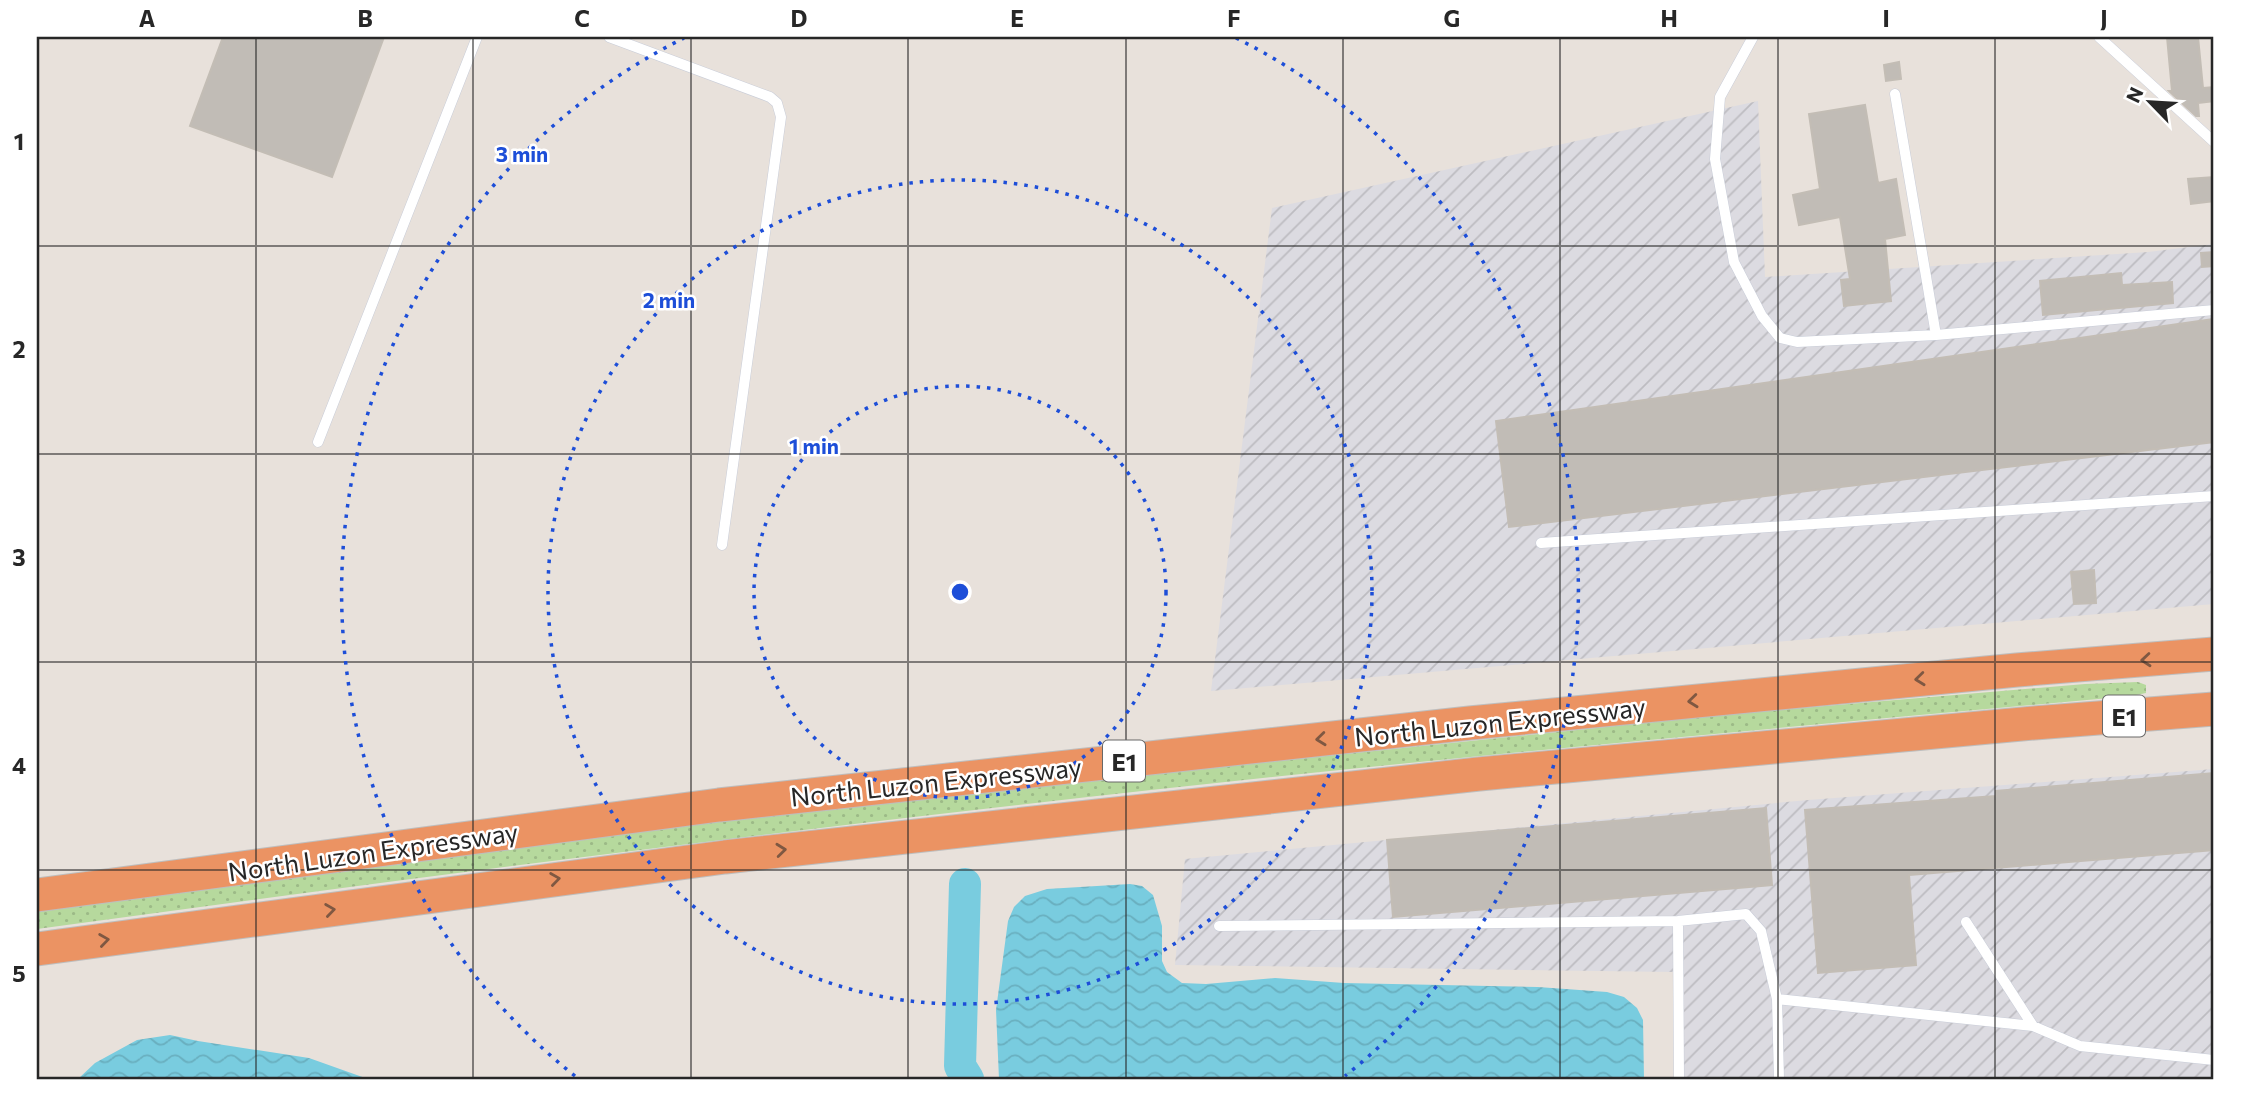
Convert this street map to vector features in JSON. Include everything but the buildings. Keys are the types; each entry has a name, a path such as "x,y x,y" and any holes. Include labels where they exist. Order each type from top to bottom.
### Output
{"highway":[{"name":"North Luzon Expressway","path":"37,895 747,802 1498,720 2017,670 2214,654"},
{"name":"North Luzon Expressway","path":"37,949 725,856 1479,774 2214,709"},
{"path":"2034,723 2095,730 2214,722"}],"lane":[{"path":"318,442 477,37"},
{"path":"609,37 770,97 777,103 781,117 722,545"},
{"path":"1753,37 1720,97 1715,159 1734,262 1762,316 1780,338 1797,342 1936,335 2214,310"},
{"path":"2099,37 2214,142"},
{"path":"1895,94 1936,335"},
{"path":"1541,543 2214,496"},
{"path":"1219,926 1678,921 1746,914 1761,930 1777,999 1779,1079"},
{"path":"1678,921 1679,1079"},
{"path":"1966,922 2033,1026"},
{"path":"1777,999 2033,1026 2080,1046 2214,1060"}],"shaded area":[{"path":"1758,101 1765,277 2148,252 2214,244 2214,604 1211,691 1272,208"},
{"path":"2214,769 2214,1079 1675,1079 1673,972 1175,965 1185,859 1808,800"}],"green space":[{"path":"2138,682 2146,685 2146,693 1518,752 1151,790 594,856 37,929 37,908 892,801 1731,714 2085,684"}],"water":[{"path":"1130,884 1142,886 1153,895 1162,926 1162,961 1167,972 1182,983 1206,984 1275,978 1607,992 1624,997 1637,1008 1643,1020 1644,1079 999,1079 996,1010 1008,921 1014,907 1025,896 1047,889"},
{"path":"170,1035 309,1058 368,1079 78,1079 95,1063 137,1040"}],"waterway":[{"path":"965,884 960,1066 968,1079"}]}
